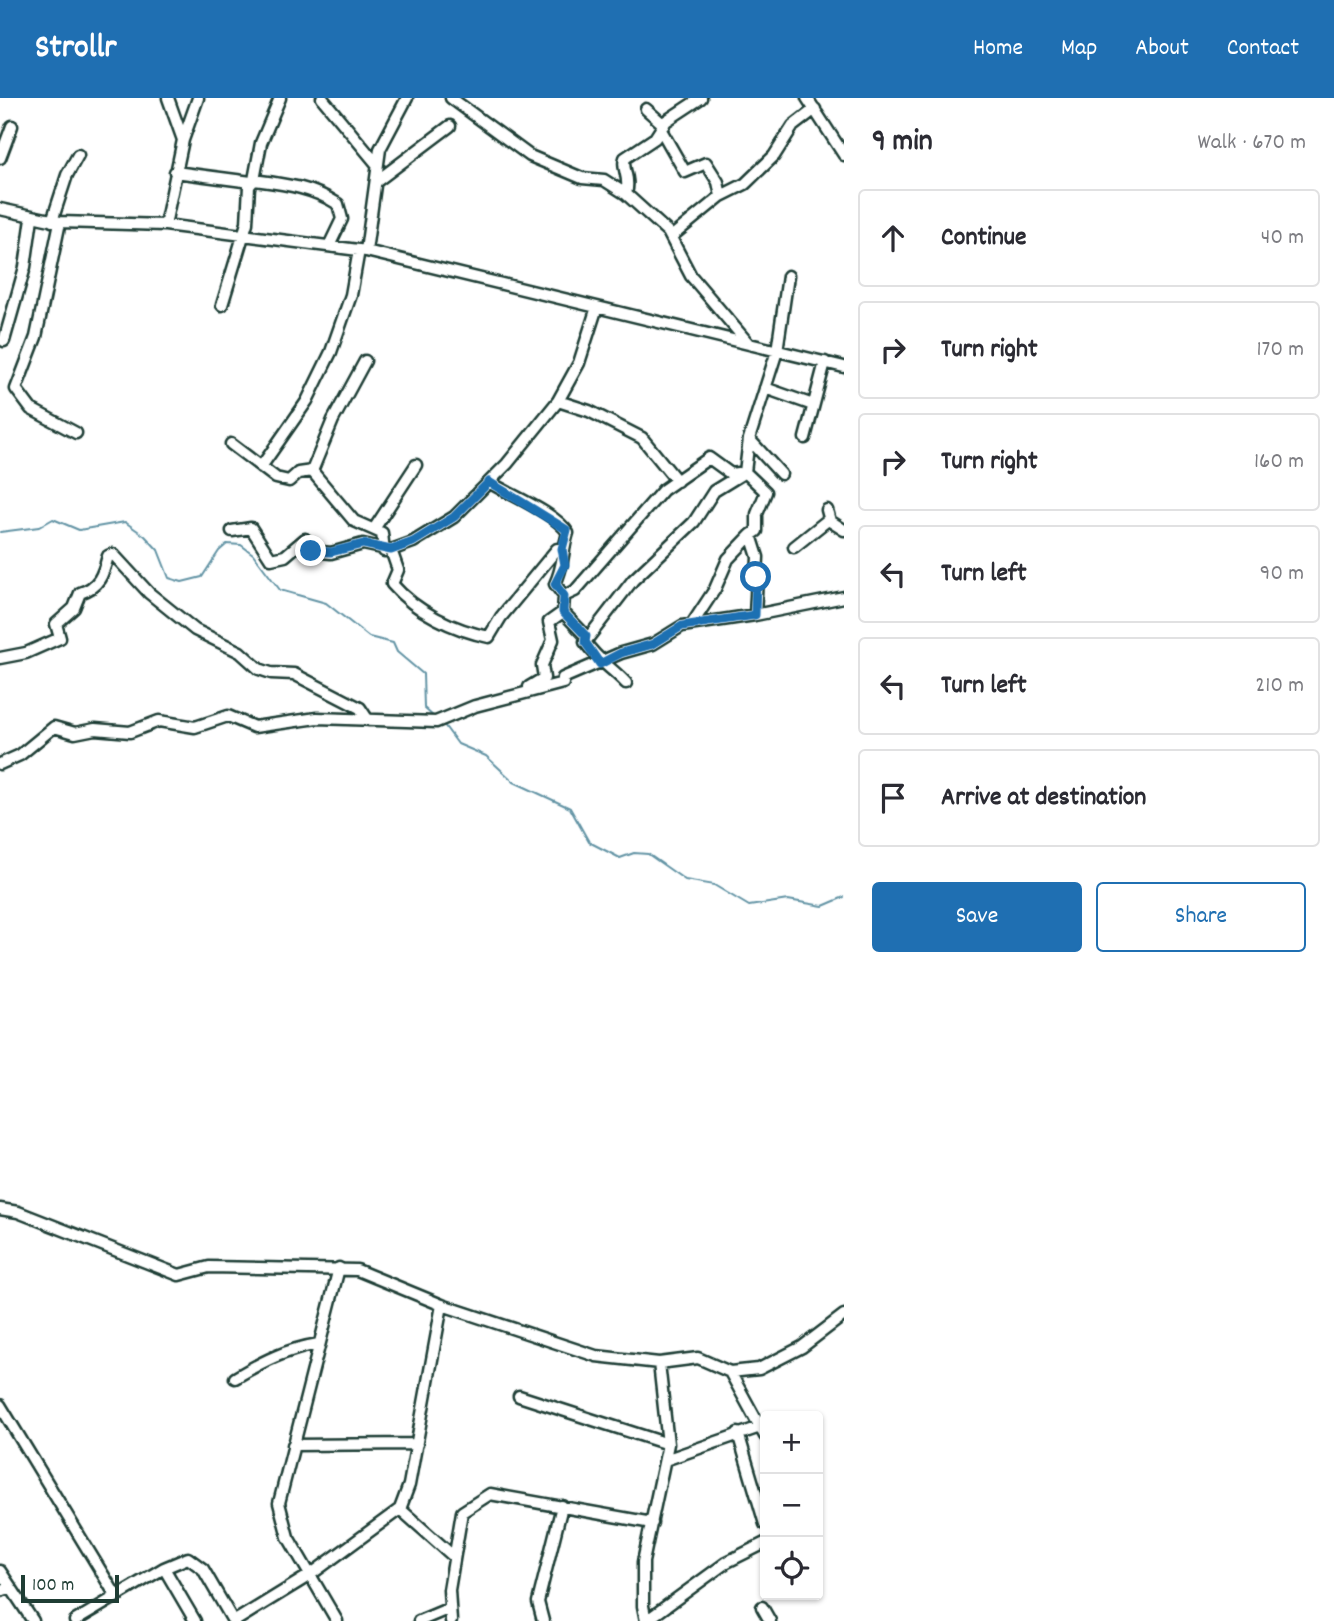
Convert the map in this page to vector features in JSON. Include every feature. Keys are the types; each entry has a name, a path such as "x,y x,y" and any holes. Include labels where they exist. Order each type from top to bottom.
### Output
{"street":[{"path":"168,98 183,140"},
{"path":"165,225 183,140 198,98"},
{"path":"222,305 243,234 261,143 279,98"},
{"path":"322,98 376,163"},
{"path":"261,467 307,401 331,352 363,250 377,181 376,163 380,149 407,98"},
{"path":"451,98 530,156 582,178 604,180 626,194 671,237 691,276 748,344"},
{"path":"626,194 629,182 623,164 625,158 656,138 662,128 701,98"},
{"path":"807,98 844,155"},
{"path":"646,109 662,128 685,172 706,163 718,183 721,196"},
{"path":"671,237 721,196 745,184 774,156 793,126 815,109"},
{"path":"0,158 12,126"},
{"path":"377,181 450,126"},
{"path":"76,433 30,409 16,389 39,324 53,270 56,221 67,175 78,155"},
{"path":"176,172 300,187 323,194 338,204 342,219 329,246"},
{"path":"0,209 56,221 165,225 363,250 844,367"},
{"path":"4,341 25,267 32,218"},
{"path":"745,472 749,439 777,351 788,276"},
{"path":"232,531 251,528 271,559 285,556 304,539 311,551 331,552 363,544 387,550 413,542 454,517 489,482 558,401 579,363 597,307"},
{"path":"312,471 333,420 365,361"},
{"path":"805,438 825,362"},
{"path":"765,388 813,405"},
{"path":"558,401 589,411 642,438 677,481"},
{"path":"749,439 781,474"},
{"path":"231,444 276,478 289,481 298,473 312,471"},
{"path":"564,596 575,591 663,491 709,458 731,474 745,472"},
{"path":"416,465 374,528 382,533 387,550 398,570 393,584 405,599 456,628 489,637 517,597 557,549 562,549"},
{"path":"312,471 354,522 382,533"},
{"path":"692,624 715,589 727,559 757,531 757,513 766,492 745,472"},
{"path":"585,642 633,580 694,522 714,491 745,472"},
{"path":"489,482 563,526 568,533 562,549 565,565 555,584 564,596 563,612 586,636 585,642 600,664 611,666 626,683"},
{"path":"794,547 828,514 844,530"},
{"path":"751,535 758,566 755,615"},
{"path":"0,658 26,653 60,638 55,624 74,608 79,593 91,590 98,582 108,556 113,554 149,593 195,630 240,652 259,669 294,674 360,708 368,720"},
{"path":"0,764 20,755 54,727 75,733 95,729 130,732 159,721 195,727 228,716 254,727 317,718 436,722 510,697 563,683 563,678 621,653 653,644 682,626 844,597"},
{"path":"510,697 544,678 542,665 553,640 549,622 563,612"},
{"path":"0,1209 18,1212 179,1275 209,1266 339,1268 371,1274 442,1305 596,1356 659,1363 698,1358 730,1372 759,1369 779,1361 822,1334 844,1315"},
{"path":"337,1621 288,1538 279,1503 339,1268"},
{"path":"75,1621 92,1617 116,1596 164,1568 188,1558 197,1562 234,1621 310,1575 400,1509 409,1485 442,1305"},
{"path":"235,1378 270,1357 297,1347 319,1344"},
{"path":"659,1363 668,1444 643,1562 643,1606 646,1621 727,1562 760,1546"},
{"path":"730,1372 760,1427"},
{"path":"519,1396 668,1444"},
{"path":"0,1405 116,1596"},
{"path":"665,1460 738,1433 760,1432"},
{"path":"738,1433 760,1507"},
{"path":"293,1445 417,1444"},
{"path":"450,1621 453,1556 462,1512 490,1494 652,1523"},
{"path":"543,1621 538,1602 562,1506"},
{"path":"400,1509 453,1556"},
{"path":"164,1568 195,1621"},
{"path":"0,1571 5,1589 33,1621"},
{"path":"762,1607 770,1621"},
{"path":"419,1621 450,1608"}],"waterway":[{"path":"0,532 39,527 53,519 79,530 125,522 145,536 158,550 169,578 182,582 202,577 219,551 227,544 241,545 253,554 280,590 326,603 369,637 393,643 397,652 423,674 424,708 434,717"},
{"path":"444,725 458,744 486,756 514,782 570,808 589,842 620,858 634,853 648,854 685,880 714,885 749,906 788,900 823,906 844,897"}],"route":[{"path":"311,551 331,552 363,544 384,551 413,542 454,517 489,482 528,503 567,530 567,537 562,544 565,565 555,584 564,596 563,612 586,636 585,642 600,664 621,653 653,644 682,626 755,615 756,577"}]}
